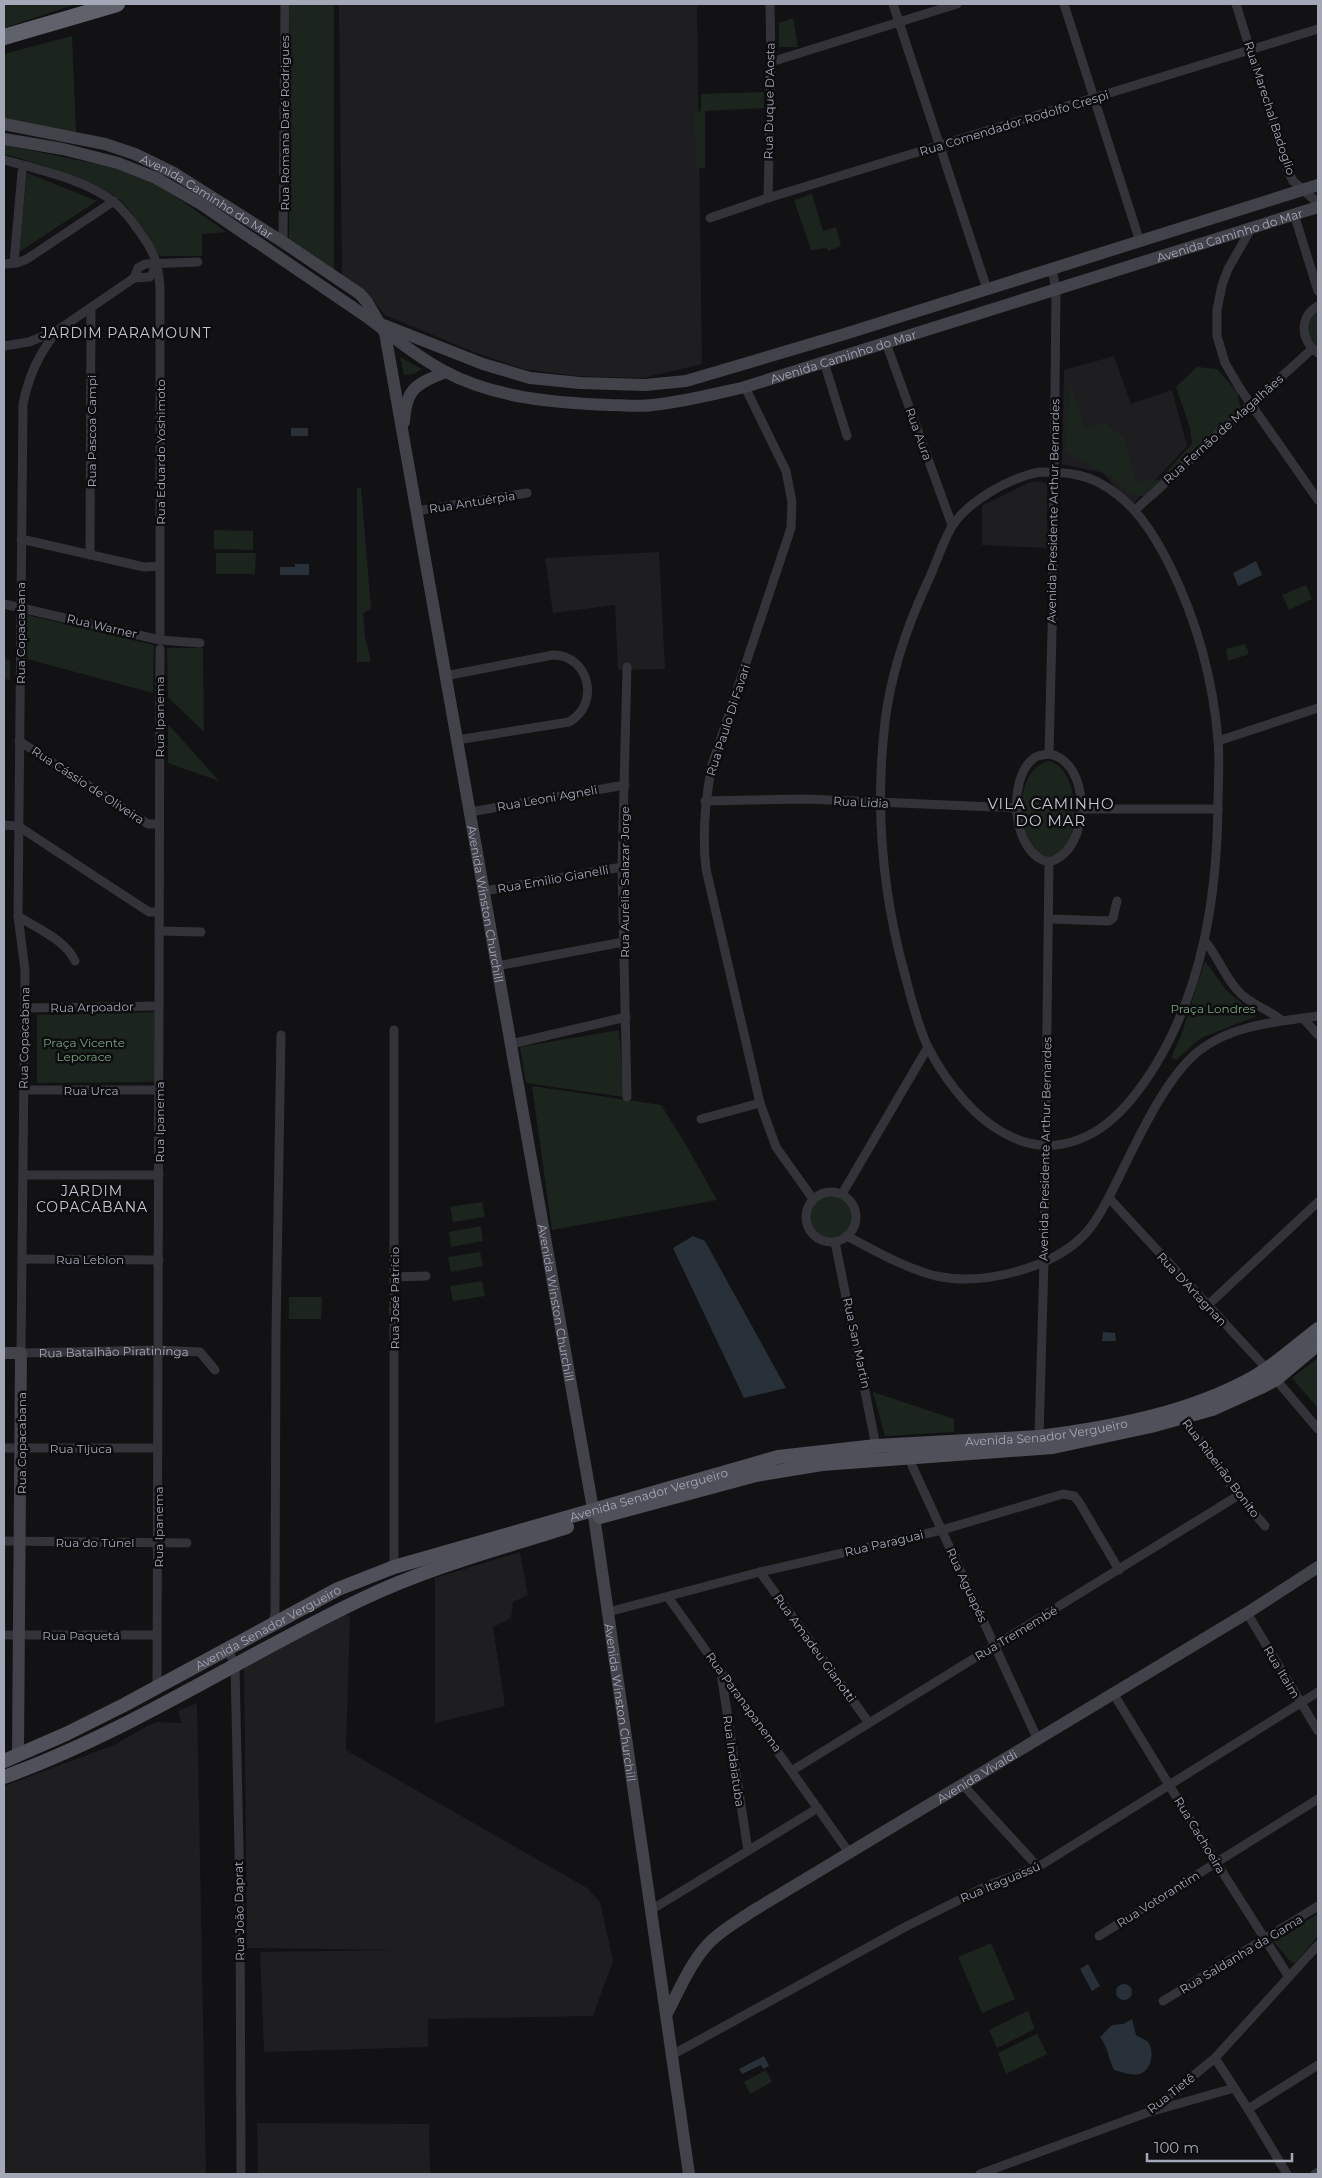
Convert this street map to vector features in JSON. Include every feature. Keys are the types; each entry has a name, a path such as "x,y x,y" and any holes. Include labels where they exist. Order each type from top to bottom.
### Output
{"highway":[{"path":"4,37 117,4"}],"main road":[{"name":"Avenida Caminho do Mar","path":"4,124 86,139 120,149 174,173 283,242 360,294 367,302 379,326 483,364 530,378 580,383 645,385 686,380 1140,242 1318,185"},
{"name":"Avenida Caminho do Mar","path":"4,139 63,149 118,163 156,178 201,204 379,326 419,357 446,372 477,385 521,396 578,404 650,406 696,399 745,387 1318,207"},
{"name":"Avenida Winston Churchill","path":"379,326 391,372 403,435 594,1513 689,2174"},
{"path":"745,387 743,380 745,367 757,359"},
{"path":"391,372 396,379 403,383 419,383 446,372"},
{"name":"Avenida Winston Churchill","path":"403,435 407,400 410,393 419,383"},
{"name":"Avenida Senador Vergueiro","path":"1271,1374 1318,1329"},
{"name":"Avenida Senador Vergueiro","path":"4,1777 93,1740 360,1599 418,1575 594,1513 756,1476 822,1464 909,1459 1035,1443 1104,1426 1180,1413 1212,1397 1271,1374 1318,1344"},
{"name":"Rua Batalhão Piratininga","path":"4,1353 22,1353"},
{"name":"Rua Copacabana","path":"18,1756 22,1353"},
{"name":"Avenida Senador Vergueiro","path":"4,1761 116,1709 157,1685 228,1650 338,1589 394,1567 594,1513 778,1456 876,1446 1035,1443"},
{"path":"909,1459 933,1444"},
{"path":"869,1461 876,1446"},
{"name":"Avenida Vivaldi","path":"666,2015 698,1958 718,1934 751,1912 850,1854 1318,1568"}],"street":[{"name":"Rua Romana Daré Rodrigues","path":"283,242 285,4"},
{"name":"Rua Duque D'Aosta","path":"768,198 771,62 770,4"},
{"path":"894,4 987,289"},
{"path":"771,62 957,4"},
{"path":"1064,4 1140,242"},
{"name":"Rua Marechal Badoglio","path":"1236,4 1287,169 1293,180 1318,203"},
{"name":"Rua Comendador Rodolfo Crespi","path":"710,218 768,198 1318,28"},
{"path":"4,160 63,178 98,192 114,202 134,224 150,247 158,264"},
{"path":"14,264 22,172"},
{"path":"4,264 14,264 34,255 114,202"},
{"path":"1294,214 1318,291"},
{"path":"1252,227 1225,277 1218,299 1217,336 1225,363 1250,404 1318,500"},
{"path":"19,345 58,330 134,278 141,265 148,263 198,262"},
{"path":"134,278 150,277 158,264"},
{"name":"Rua Eduardo Yoshimoto","path":"158,264 160,287 160,644"},
{"name":"Avenida Presidente Arthur Bernardes","path":"1049,754 1056,289 1052,269"},
{"path":"1315,351 1304,336 1304,328 1309,313 1318,306"},
{"name":"Rua Pascoa Campi","path":"90,555 91,308"},
{"name":"Rua Copacabana","path":"22,1353 25,963 18,916 18,826 23,404 32,370 42,351 58,330"},
{"name":"Rua Aura","path":"886,343 952,525"},
{"path":"4,346 30,346 42,351"},
{"name":"Rua Fernão de Magalhães","path":"1135,510 1250,404 1315,351"},
{"path":"824,362 847,436"},
{"name":"Rua Paulo Di Favari","path":"745,387 786,471 792,502 790,528 712,765 705,801 703,844 706,869 760,1103 776,1147 814,1199"},
{"path":"1039,472 1054,472 1084,476 1102,484 1135,510 1165,556 1191,616 1212,697 1218,741 1217,846 1205,941 1193,981 1172,1035 1134,1098 1115,1118 1087,1137 1070,1142 1045,1145 1030,1144 1014,1138 979,1116 962,1098 928,1047 914,1009 891,921 886,889 881,804 885,720 898,658 911,617 952,525 973,505 1011,481 1039,472"},
{"name":"Rua Antuérpia","path":"416,511 527,493"},
{"path":"21,539 150,568 160,566"},
{"name":"Rua Warner","path":"4,604 160,644 200,642"},
{"name":"Rua Ipanema","path":"157,1685 160,644"},
{"path":"446,676 553,655 562,655 572,658 582,670 587,683 587,702 583,712 570,722 457,740"},
{"name":"Rua Aurélia Salazar Jorge","path":"627,667 622,867 628,1097"},
{"path":"1218,741 1318,708"},
{"name":"Rua Cássio de Oliveira","path":"19,741 148,824 159,824"},
{"path":"1049,754 1062,759 1074,775 1079,791 1081,809 1078,830 1069,850 1063,857 1049,862 1036,856 1027,846 1018,824 1017,808 1018,788 1027,766 1032,759 1049,754"},
{"name":"Rua Leoni Agneli","path":"470,812 625,785"},
{"name":"Rua Lidia","path":"705,801 806,800 1017,808"},
{"path":"1081,809 1218,809"},
{"path":"4,825 18,826 150,912 159,912"},
{"name":"Avenida Presidente Arthur Bernardes","path":"1035,1443 1044,1262 1049,862"},
{"name":"Rua Emilio Gianelli","path":"484,891 622,867"},
{"path":"1049,919 1109,921 1114,918 1117,901"},
{"path":"18,916 63,945 72,953 75,961"},
{"path":"159,931 201,932"},
{"path":"1205,941 1226,976 1240,993 1249,1001 1281,1020"},
{"path":"497,966 623,942"},
{"name":"Rua Arpoador","path":"25,1008 159,1006"},
{"path":"847,1236 916,1270 938,1276 962,1279 1002,1275 1044,1262 1066,1250 1084,1235 1109,1198 1145,1125 1188,1061 1208,1045 1230,1034 1281,1020 1318,1016"},
{"path":"511,1044 626,1017"},
{"path":"1303,1018 1318,1036"},
{"name":"Rua José Patrício","path":"394,1030 394,1567"},
{"path":"272,1625 275,1613 276,1341 281,1035"},
{"path":"842,1194 928,1047"},
{"name":"Rua Urca","path":"24,1090 159,1090"},
{"path":"701,1119 760,1103"},
{"path":"23,1175 159,1175"},
{"path":"827,1192 842,1194 850,1201 855,1211 854,1228 847,1236 835,1242 818,1239 808,1226 807,1209 814,1199 827,1192"},
{"name":"Rua D'Artagnan","path":"1109,1198 1271,1374 1318,1429"},
{"path":"1207,1306 1318,1202"},
{"name":"Rua San Martin","path":"835,1242 876,1446"},
{"name":"Rua Leblon","path":"22,1259 158,1260"},
{"path":"394,1277 426,1276"},
{"name":"Rua Batalhão Piratininga","path":"22,1353 158,1350 200,1352 215,1370"},
{"name":"Rua Ribeirão Bonito","path":"1180,1413 1239,1495 1265,1526"},
{"name":"Rua Tijuca","path":"4,1448 158,1448"},
{"name":"Rua Aguapés","path":"909,1459 996,1645 1037,1738"},
{"name":"Rua Paraguai","path":"608,1612 760,1572 942,1530 1057,1495 1068,1494 1079,1502 1120,1570"},
{"name":"Rua Tremembé","path":"793,1770 1239,1495"},
{"name":"Rua do Túnel","path":"4,1541 187,1543"},
{"name":"Rua Amadeu Gianotti","path":"760,1572 869,1723"},
{"name":"Rua Paranapanema","path":"668,1597 793,1770 850,1854"},
{"name":"Rua Itaim","path":"1247,1613 1318,1731"},
{"name":"Rua Paquetá","path":"4,1635 158,1635"},
{"name":"Rua João Daprat","path":"228,1650 235,1665 240,1915 241,2174"},
{"name":"Rua Indaiatuba","path":"721,1670 748,1851"},
{"name":"Rua Itaguassú","path":"672,2055 905,1927 989,1885 1038,1867 1318,1692"},
{"name":"Rua Cachoeira","path":"1113,1693 1289,1977"},
{"path":"962,1784 1038,1867"},
{"name":"Rua Votorantim","path":"1099,1936 1318,1799"},
{"path":"651,1910 818,1808"},
{"name":"Rua Saldanha da Gama","path":"1163,2001 1318,1906"},
{"name":"Rua Tietê","path":"980,2174 1149,2112 1216,2058 1318,1945"},
{"path":"1216,2058 1287,2174"},
{"path":"1248,2108 1318,2065"},
{"path":"1149,2112 1234,2088"}],"shaded area":[{"path":"339,4 697,4 702,364 643,378 576,376 523,369 471,351 385,315 369,295 342,276"},
{"path":"1114,356 1131,404 1172,390 1187,446 1132,505 1103,473 1062,464 1064,370"},
{"path":"291,428 308,428 308,436 291,436"},
{"path":"1036,481 1047,483 1047,548 982,545 982,506 1028,483"},
{"path":"659,552 665,669 618,670 615,605 553,613 545,558"},
{"path":"1256,561 1262,575 1238,586 1233,573"},
{"path":"295,564 309,564 309,575 280,575 280,567 295,567"},
{"path":"693,1236 705,1241 786,1388 744,1398 673,1248"},
{"path":"1103,1332 1115,1333 1116,1341 1102,1341"},
{"path":"520,1552 528,1595 513,1602 511,1618 493,1627 505,1706 435,1723 435,1578"},
{"path":"345,1614 350,1616 346,1750 587,1888 600,1902 613,1961 593,2016 428,2019 428,2047 264,2052 260,1952 397,1950 247,1948 244,1664"},
{"path":"197,1703 206,2174 4,2174 4,1786 114,1745 157,1722 182,1723 178,1711"},
{"path":"1088,1964 1100,1986 1092,1991 1080,1969"},
{"path":"1124,1984 1130,1986 1132,1992 1130,1998 1124,2000 1118,1998 1116,1992 1118,1986"},
{"path":"1132,2019 1136,2035 1147,2041 1152,2053 1150,2063 1145,2071 1128,2074 1114,2070 1100,2037 1112,2025 1123,2024"},
{"path":"764,2056 769,2066 763,2069 761,2065 742,2074 739,2069"},
{"path":"257,2123 429,2124 430,2174 258,2174"}],"green space":[{"path":"4,4 76,4 4,28"},
{"path":"290,4 334,4 334,274 289,242"},
{"path":"793,18 798,47 779,47 779,23"},
{"path":"72,36 76,132 4,119 4,54"},
{"path":"764,92 764,108 705,111 705,168 696,168 694,113 701,111 701,94"},
{"path":"4,145 117,168 159,185 226,232 202,234 202,256 160,256 135,218 119,199 80,179 4,154"},
{"path":"27,173 97,201 19,252"},
{"path":"812,194 823,231 836,227 841,246 828,251 827,248 811,250 794,200"},
{"path":"1318,311 1318,348 1311,340 1308,330 1311,319"},
{"path":"400,357 422,369 414,374 404,375"},
{"path":"1197,367 1217,369 1237,392 1243,417 1154,500 1127,491 1114,478 1074,457 1066,449 1070,384 1085,428 1104,422 1125,439 1136,481 1159,480 1192,444 1190,428 1176,387"},
{"path":"357,488 361,488 371,609 363,613 365,637 371,662 357,662"},
{"path":"214,530 253,531 253,550 214,549"},
{"path":"216,553 256,553 255,574 216,574"},
{"path":"1306,585 1312,599 1289,610 1282,595"},
{"path":"27,615 154,645 153,693 27,659"},
{"path":"1245,644 1249,654 1228,661 1226,649"},
{"path":"167,648 203,648 204,732 168,697"},
{"path":"4,659 10,660 10,680 4,679"},
{"path":"168,724 219,781 168,763"},
{"path":"1047,761 1057,764 1064,772 1070,783 1075,809 1069,843 1056,858 1044,858 1031,845 1026,838 1022,816 1024,788 1032,772"},
{"name":"Praça Londres","path":"1205,961 1226,990 1257,1016 1201,1038 1176,1060 1171,1058 1181,1036"},
{"name":"Praça Vicente Leporace","path":"155,1012 155,1082 37,1083 37,1015"},
{"path":"619,1030 624,1097 526,1083 520,1047"},
{"path":"532,1086 661,1105 717,1200 552,1230"},
{"path":"836,1194 840,1195 850,1204 853,1208 853,1226 844,1236 836,1240 826,1240 818,1236 809,1226 808,1212 812,1204 822,1195"},
{"path":"482,1202 485,1217 453,1222 450,1207"},
{"path":"481,1226 483,1241 451,1247 449,1232"},
{"path":"480,1252 483,1266 451,1272 448,1257"},
{"path":"482,1281 485,1296 453,1301 450,1286"},
{"path":"289,1297 322,1297 321,1319 289,1319"},
{"path":"1318,1358 1318,1408 1292,1378"},
{"path":"873,1392 954,1419 954,1432 885,1436"},
{"path":"1318,1914 1318,1936 1295,1963 1291,1962 1273,1941"},
{"path":"991,1943 1015,1999 982,2013 958,1957"},
{"path":"1028,2011 1035,2029 997,2048 989,2030"},
{"path":"1037,2034 1047,2054 1006,2074 998,2053"},
{"path":"766,2070 772,2082 750,2094 744,2082"}],"district":[{"name":"JARDIM PARAMOUNT","path":"126,333"},
{"name":"VILA CAMINHO DO MAR","path":"1051,812"},
{"name":"JARDIM COPACABANA","path":"92,1200"}]}
